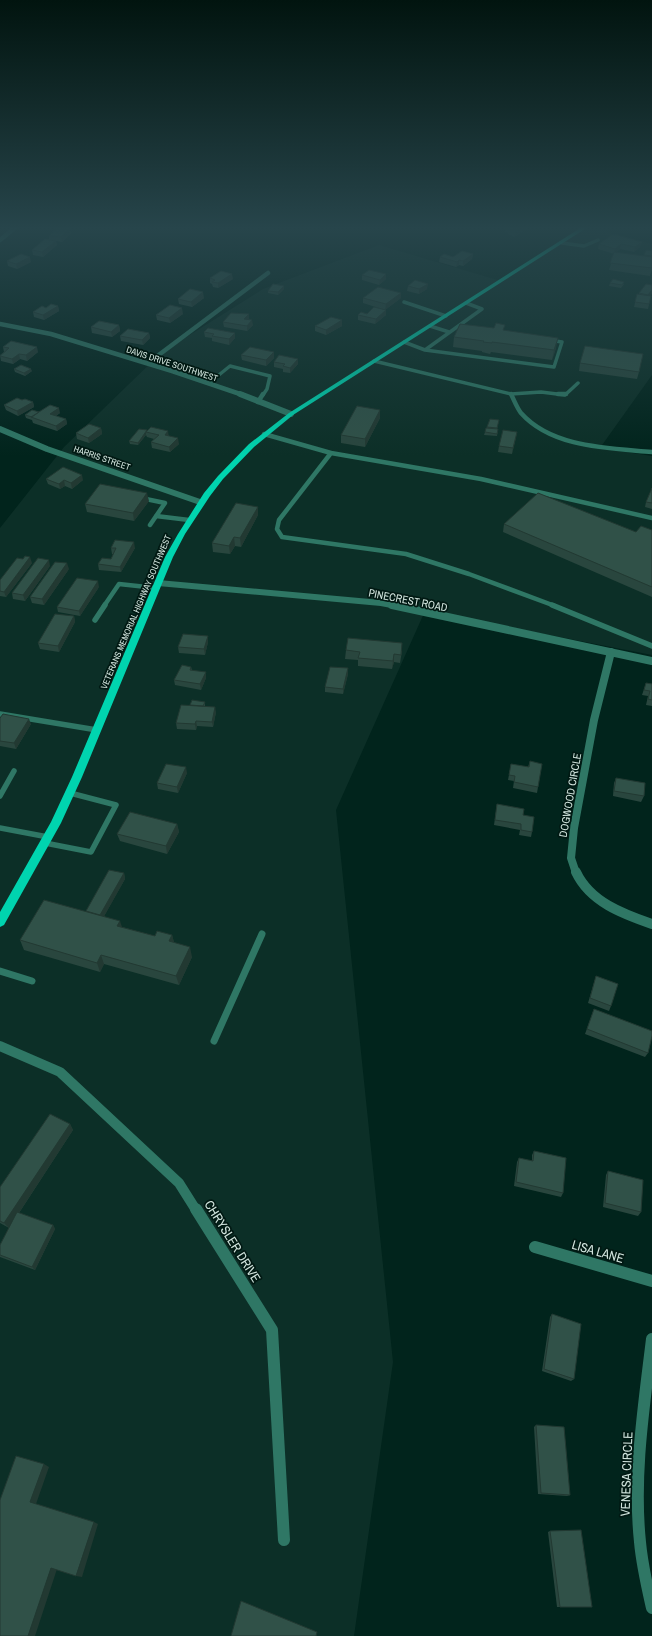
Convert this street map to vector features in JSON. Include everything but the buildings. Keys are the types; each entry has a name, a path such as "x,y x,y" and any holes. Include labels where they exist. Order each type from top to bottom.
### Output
{"main road":[{"name":"VETERANS MEMORIAL HIGHWAY SOUTHWEST","path":"0,922 47,840 70,793 157,585 189,520 200,502 237,458 264,434 291,414 465,303"}],"street":[{"path":"148,363 228,303"},
{"name":"DAVIS DRIVE SOUTHWEST","path":"0,324 51,335 148,363 291,414"},
{"name":"HARRIS STREET","path":"0,429 47,449 107,468 200,502"},
{"name":"PINECREST ROAD","path":"157,585 381,603 652,660"},
{"name":"DOGWOOD CIRCLE","path":"611,652 602,683 573,833 572,863 584,888 606,905 652,924"},
{"name":"CHRYSLER DRIVE","path":"0,1046 60,1072 180,1183 272,1330 284,1540"},
{"name":"LISA LANE","path":"535,1247 652,1281"},
{"name":"VENESA CIRCLE","path":"652,1339 639,1461 639,1543 652,1608"}],"lane":[{"path":"408,303 446,316"},
{"path":"425,350 482,309 467,303"},
{"path":"430,326 449,332"},
{"path":"404,342 425,350 554,367 562,342 542,339"},
{"path":"374,361 511,394 541,392 565,395 578,383"},
{"path":"209,384 230,366 270,376 267,389 258,402"},
{"path":"511,394 521,413 534,426 550,434 572,441 652,452"},
{"path":"264,434 331,453 481,479 652,518"},
{"path":"331,453 279,520 277,529 282,537 406,554 423,559 515,591 652,646"},
{"path":"140,492 146,494 154,500"},
{"path":"134,494 139,498 164,503 150,525"},
{"path":"156,516 189,520"},
{"path":"95,620 119,584 157,585"},
{"path":"0,714 97,730"},
{"path":"0,796 14,771"},
{"path":"0,828 91,852 116,805 70,793"},
{"path":"214,1041 262,934"},
{"path":"0,971 32,981"}],"shaded area":[{"path":"240,303 652,303 652,375 600,448 652,456 652,655 425,611 336,810 393,1362 354,1636 0,1636 0,528 64,447 161,353"}]}
